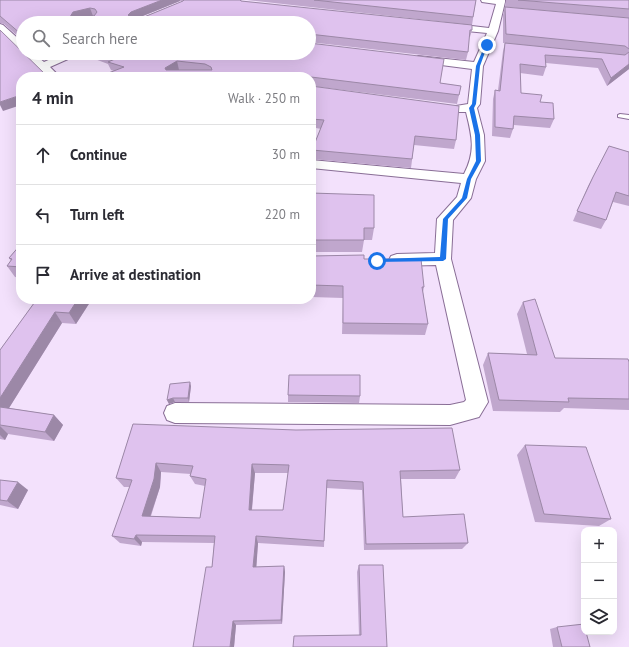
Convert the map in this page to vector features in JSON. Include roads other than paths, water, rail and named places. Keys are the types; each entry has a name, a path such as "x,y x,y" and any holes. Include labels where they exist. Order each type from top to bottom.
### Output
{"street":[{"path":"175,413 450,415 471,410 476,402 443,259 445,219 464,198 469,179 478,161 478,135 472,108 474,104 478,66 502,5 485,0"},
{"path":"438,25 493,31"},
{"path":"0,27 16,43"},
{"path":"11,38 16,37"},
{"path":"487,45 501,46"},
{"path":"409,58 478,66"},
{"path":"34,60 48,72"},
{"path":"42,67 58,60"},
{"path":"447,108 462,110 472,108"},
{"path":"316,164 469,179"},
{"path":"384,260 443,259"}],"lane":[{"path":"620,116 629,117"}]}
